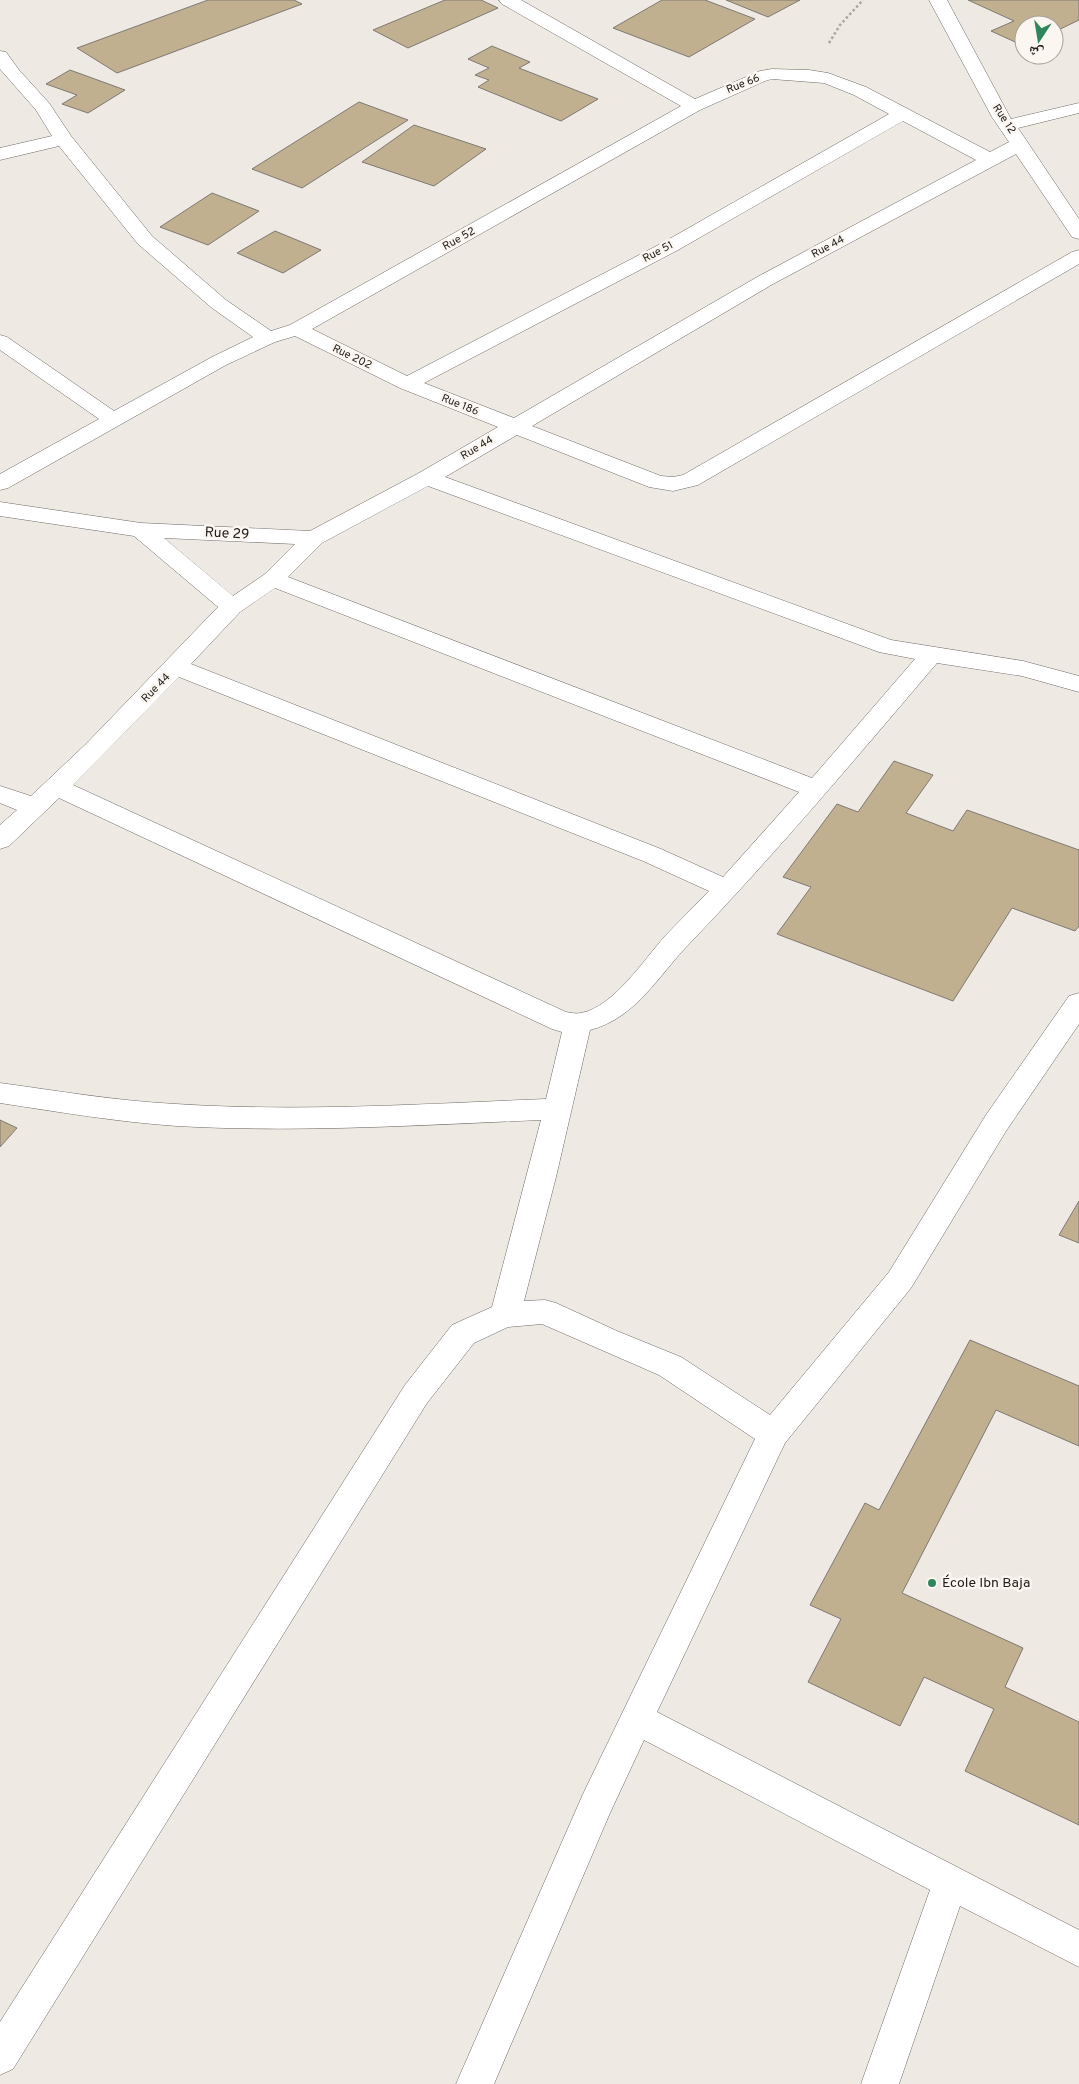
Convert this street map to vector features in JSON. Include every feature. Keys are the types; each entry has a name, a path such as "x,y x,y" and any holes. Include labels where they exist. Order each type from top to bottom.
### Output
{"street":[{"path":"508,0 694,106"},
{"name":"Rue 12","path":"938,0 1001,117 1079,233"},
{"path":"0,56 12,74 43,107 62,139 144,240 219,304 268,338"},
{"name":"Rue 66","path":"694,106 760,76 772,74 809,75 828,78 860,91 904,113 989,160"},
{"name":"Rue 52","path":"0,483 219,361 268,338 298,329 694,106"},
{"path":"1008,125 1079,108"},
{"name":"Rue 51","path":"408,384 671,246 904,113"},
{"path":"0,154 62,139"},
{"name":"Rue 44","path":"0,840 95,750 232,607 273,579 314,538 426,478 512,426 766,280 1020,144"},
{"name":"Rue 186","path":"408,384 657,482 674,484 690,480 1079,256"},
{"name":"Rue 202","path":"298,329 408,384"},
{"path":"0,341 112,419"},
{"path":"426,478 627,550 849,634 887,646 930,655 1023,669 1077,681"},
{"name":"Rue 29","path":"0,509 141,530 314,538"},
{"path":"141,530 232,607"},
{"path":"273,579 816,789"},
{"path":"55,786 562,1022 578,1024 589,1022 616,1008 637,987 675,942 727,889 816,789 930,655"},
{"path":"176,667 652,855 727,889"},
{"path":"0,794 34,807"},
{"path":"475,2084 595,1806 773,1434 900,1280 996,1123 1079,1003"},
{"path":"505,1315 542,1177 578,1024"},
{"path":"0,1093 81,1105 177,1114 288,1117 386,1116 558,1109"},
{"path":"0,2056 416,1394 463,1334 505,1315 545,1312 606,1340 670,1366 773,1434"},
{"path":"638,1719 1079,1949"},
{"path":"880,2084 950,1883"}],"path":[{"path":"809,75 840,25 862,0"}],"building":[{"path":"208,0 294,0 302,4 117,73 77,48"},
{"path":"445,0 481,0 498,8 408,48 373,30"},
{"path":"662,0 705,0 755,19 689,57 613,28"},
{"path":"726,0 800,0 768,17"},
{"path":"968,0 1079,0 1079,20 1064,27 1064,15 1014,15 1014,21"},
{"path":"1014,21 1014,41 991,31"},
{"path":"492,46 530,62 519,68 598,99 561,121 478,87 489,80 475,75 489,68 468,59"},
{"path":"70,70 125,90 88,113 62,104 77,95 46,84"},
{"path":"359,102 408,120 302,188 252,169"},
{"path":"414,125 486,149 434,186 362,162"},
{"path":"212,193 259,211 208,245 160,227"},
{"path":"275,231 321,250 283,273 237,253"},
{"path":"894,761 933,775 906,813 953,831 967,810 1079,850 1079,926 1075,931 1012,908 953,1001 777,934 811,887 783,877 837,804 858,812"},
{"path":"0,1120 17,1128 0,1147"},
{"path":"1079,1201 1079,1243 1059,1235"},
{"path":"970,1340 1079,1386 1079,1446 996,1410 902,1593 1023,1648 1005,1687 1079,1722 1079,1825 965,1771 994,1709 924,1677 900,1726 808,1682 841,1619 810,1605 865,1503 879,1510"}],"place":[{"name":"École Ibn Baja","path":"932,1583"}]}
